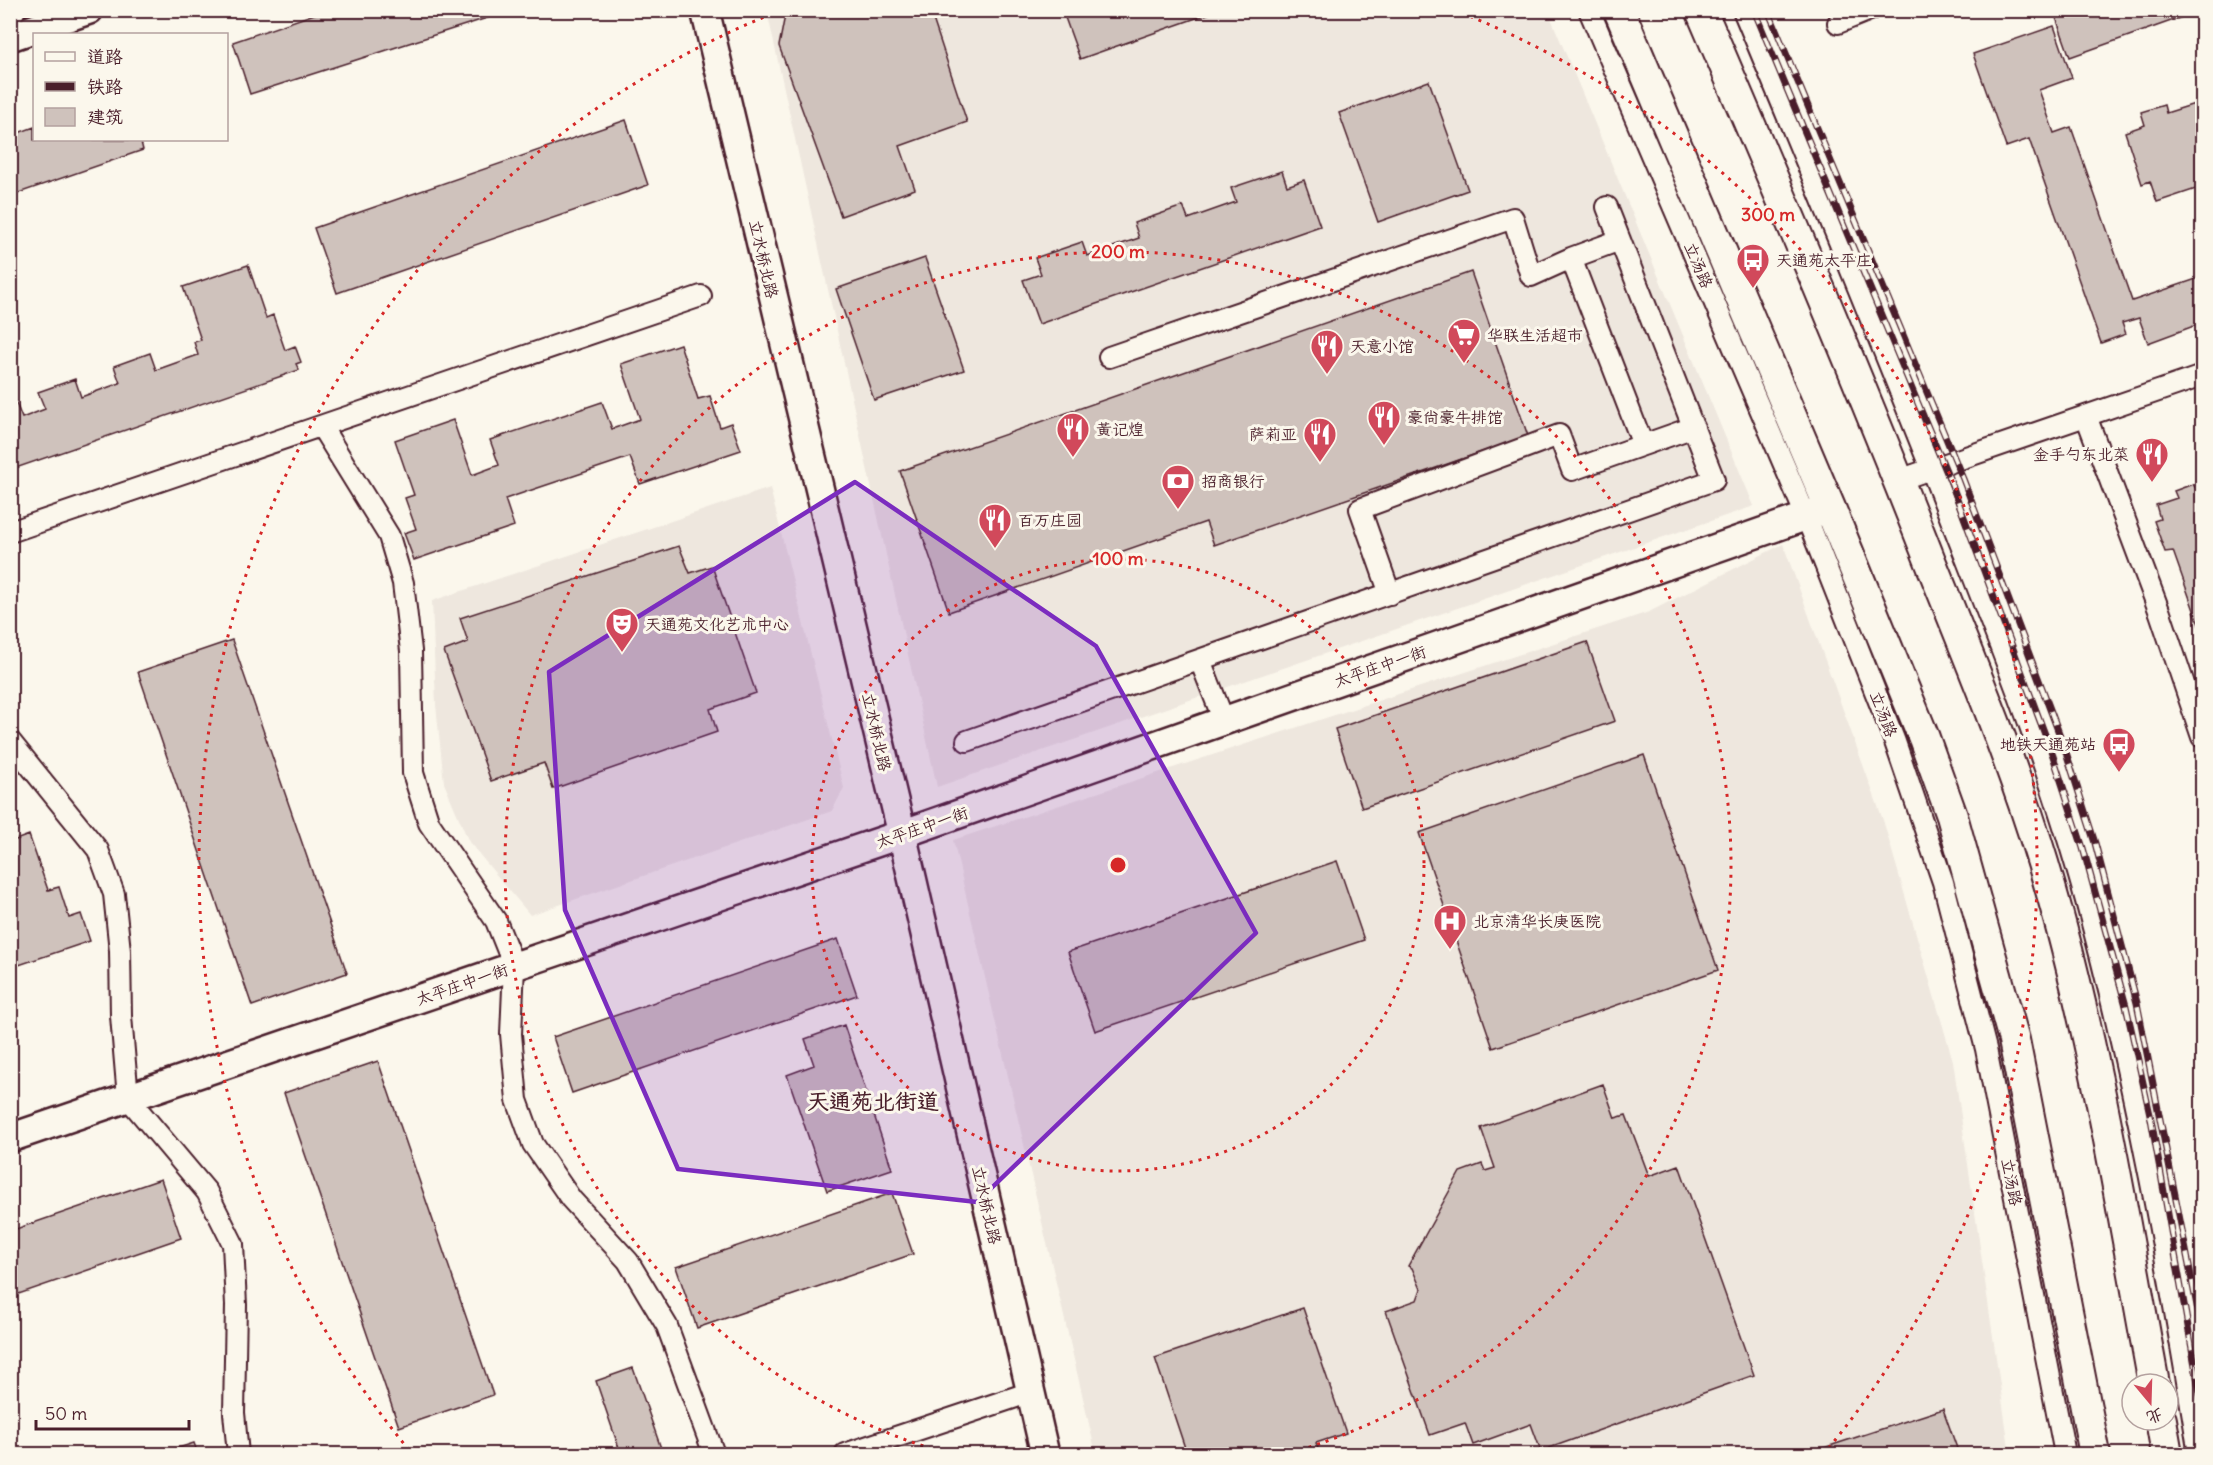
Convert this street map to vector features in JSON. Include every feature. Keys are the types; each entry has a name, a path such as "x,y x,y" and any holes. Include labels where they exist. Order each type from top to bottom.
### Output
{"main road":[{"name":"立汤路","path":"1619,10 1818,512 1928,750 1952,816 2014,1040 2095,1455"},
{"path":"1701,10 1786,207 1899,480 2007,754 2043,865 2073,977 2098,1092 2152,1372"},
{"path":"2163,1432 2167,1455"}],"street":[{"path":"10,38 89,10"},
{"name":"立水桥北路","path":"705,10 902,834 1045,1455"},
{"name":"立汤路","path":"1589,10 1818,512 1942,882 1986,1049 2065,1455"},
{"path":"1743,10 1931,469 2039,750 2086,900 2120,1041 2149,1178 2199,1455"},
{"path":"1838,23 1870,10"},
{"path":"967,741 1714,480 1607,207"},
{"path":"1109,357 1513,218 1531,276 1620,240"},
{"path":"1571,258 1642,445"},
{"path":"10,532 701,296"},
{"path":"1899,480 2202,376"},
{"path":"2086,416 2160,614 2202,736"},
{"path":"321,426 388,536 403,583 411,651 413,773 429,823 496,921 514,966 511,1034 517,1100 533,1144 571,1199 627,1261 667,1326 714,1455"},
{"path":"1390,594 1360,509 1559,435 1572,470 1694,427"},
{"name":"太平庄中一街","path":"10,1138 902,834 1818,512"},
{"path":"1200,660 1224,721"},
{"path":"10,741 98,850 114,894 120,951 121,1016 128,1098 207,1192 233,1244 236,1305 234,1413 238,1455"},
{"path":"845,1455 1030,1392"}],"highlighted area":[{"path":"855,482 1096,646 1256,933 977,1202 678,1169 565,910 549,672"}],"shaded area":[{"path":"767,11 1548,11 1754,506 937,787"},
{"name":"天通苑文化艺术中心","path":"770,488 844,788 832,811 530,915 469,842 444,783 436,705 432,601"},
{"name":"北京清华长庚医院","path":"1783,544 1883,820 1953,1061 2010,1454 1096,1454 953,840 1649,612"}],"building":[{"path":"326,10 512,10 250,94 233,42"},
{"path":"786,10 930,10 967,122 900,146 915,189 841,216 779,46"},
{"path":"1069,10 1219,10 1080,59 1063,12"},
{"path":"2066,10 2202,10 2070,57 2055,15"},
{"path":"2054,26 2072,78 2039,90 2054,133 2071,127 2132,301 2202,277 2202,323 2148,343 2139,318 2122,323 2126,334 2101,343 2029,139 2006,147 1973,54"},
{"path":"1429,81 1468,190 1378,222 1339,113"},
{"path":"2202,87 2202,187 2157,202 2150,181 2142,184 2125,132 2145,125 2141,112 2164,105 2166,113 2201,102 2197,89"},
{"path":"626,120 648,185 337,293 314,228"},
{"path":"33,127 33,141 146,141 141,142 143,150 10,196 10,136"},
{"path":"1282,171 1287,186 1304,180 1320,226 1039,324 1023,280 1041,274 1035,258 1082,242 1087,256 1139,238 1134,223 1183,206 1188,219 1236,202 1231,188"},
{"path":"925,258 964,370 874,400 836,289"},
{"path":"248,265 266,318 273,315 285,350 295,346 301,362 296,364 299,370 10,470 10,405 16,403 22,418 45,409 38,392 75,379 81,397 120,383 114,366 150,353 156,370 198,355 194,342 201,340 183,287"},
{"path":"1471,272 1528,436 1214,545 1206,522 949,612 900,471"},
{"path":"680,344 698,399 710,396 720,427 731,423 741,450 640,484 630,457 505,499 514,526 414,560 404,533 416,529 405,498 414,495 395,440 453,420 472,475 499,465 490,440 602,402 612,429 640,419 621,364"},
{"path":"2193,484 2197,490 2202,488 2202,633 2173,551 2165,552 2154,521 2160,519 2156,505 2177,498 2174,491"},
{"path":"679,546 690,573 712,566 756,693 710,709 717,732 553,789 544,763 491,781 444,651 468,642 460,618"},
{"path":"232,640 347,973 252,1006 138,672"},
{"path":"1587,642 1615,721 1362,808 1335,729"},
{"path":"1644,755 1718,970 1493,1048 1419,833"},
{"path":"29,835 48,890 59,887 69,918 81,914 90,941 10,968 10,842"},
{"path":"1337,861 1364,940 1095,1031 1068,952"},
{"path":"838,939 857,995 572,1093 553,1037"},
{"path":"844,1025 892,1169 827,1191 787,1075 814,1065 805,1039"},
{"path":"378,1061 493,1395 399,1427 284,1093"},
{"path":"1603,1084 1615,1118 1626,1115 1649,1176 1679,1165 1754,1375 1541,1451 1531,1424 1473,1445 1465,1423 1430,1435 1386,1311 1417,1300 1421,1289 1412,1268 1408,1266 1460,1172 1482,1164 1485,1171 1495,1168 1481,1128"},
{"path":"161,1179 181,1238 10,1297 10,1231"},
{"path":"892,1193 913,1254 697,1328 676,1267"},
{"path":"1303,1308 1346,1433 1316,1443 1320,1454 1187,1454 1155,1358"},
{"path":"633,1368 663,1454 621,1454 596,1381"},
{"path":"1943,1409 1959,1454 1805,1454"},
{"path":"194,1443 198,1454 160,1454"}],"railway":[{"path":"1754,10 1952,485 2053,756 2083,848 2126,1006 2151,1119 2202,1405"},
{"path":"1768,10 1963,479 2065,749 2095,843 2137,1003 2202,1331"}],"place":[{"name":"天通苑太平庄","path":"1753,289"},
{"name":"华联生活超市","path":"1464,364"},
{"name":"天意小馆","path":"1327,375"},
{"name":"豪尚豪牛排馆","path":"1384,446"},
{"name":"黄记煌","path":"1073,458"},
{"name":"萨莉亚","path":"1320,463"},
{"name":"金手勺东北菜","path":"2152,483"},
{"name":"招商银行","path":"1178,510"},
{"name":"百万庄园","path":"995,549"},
{"name":"天通苑文化艺术中心","path":"622,653"},
{"name":"地铁天通苑站","path":"2119,773"},
{"name":"北京清华长庚医院","path":"1450,950"}],"district":[{"name":"天通苑北街道","path":"873,1101"}]}
